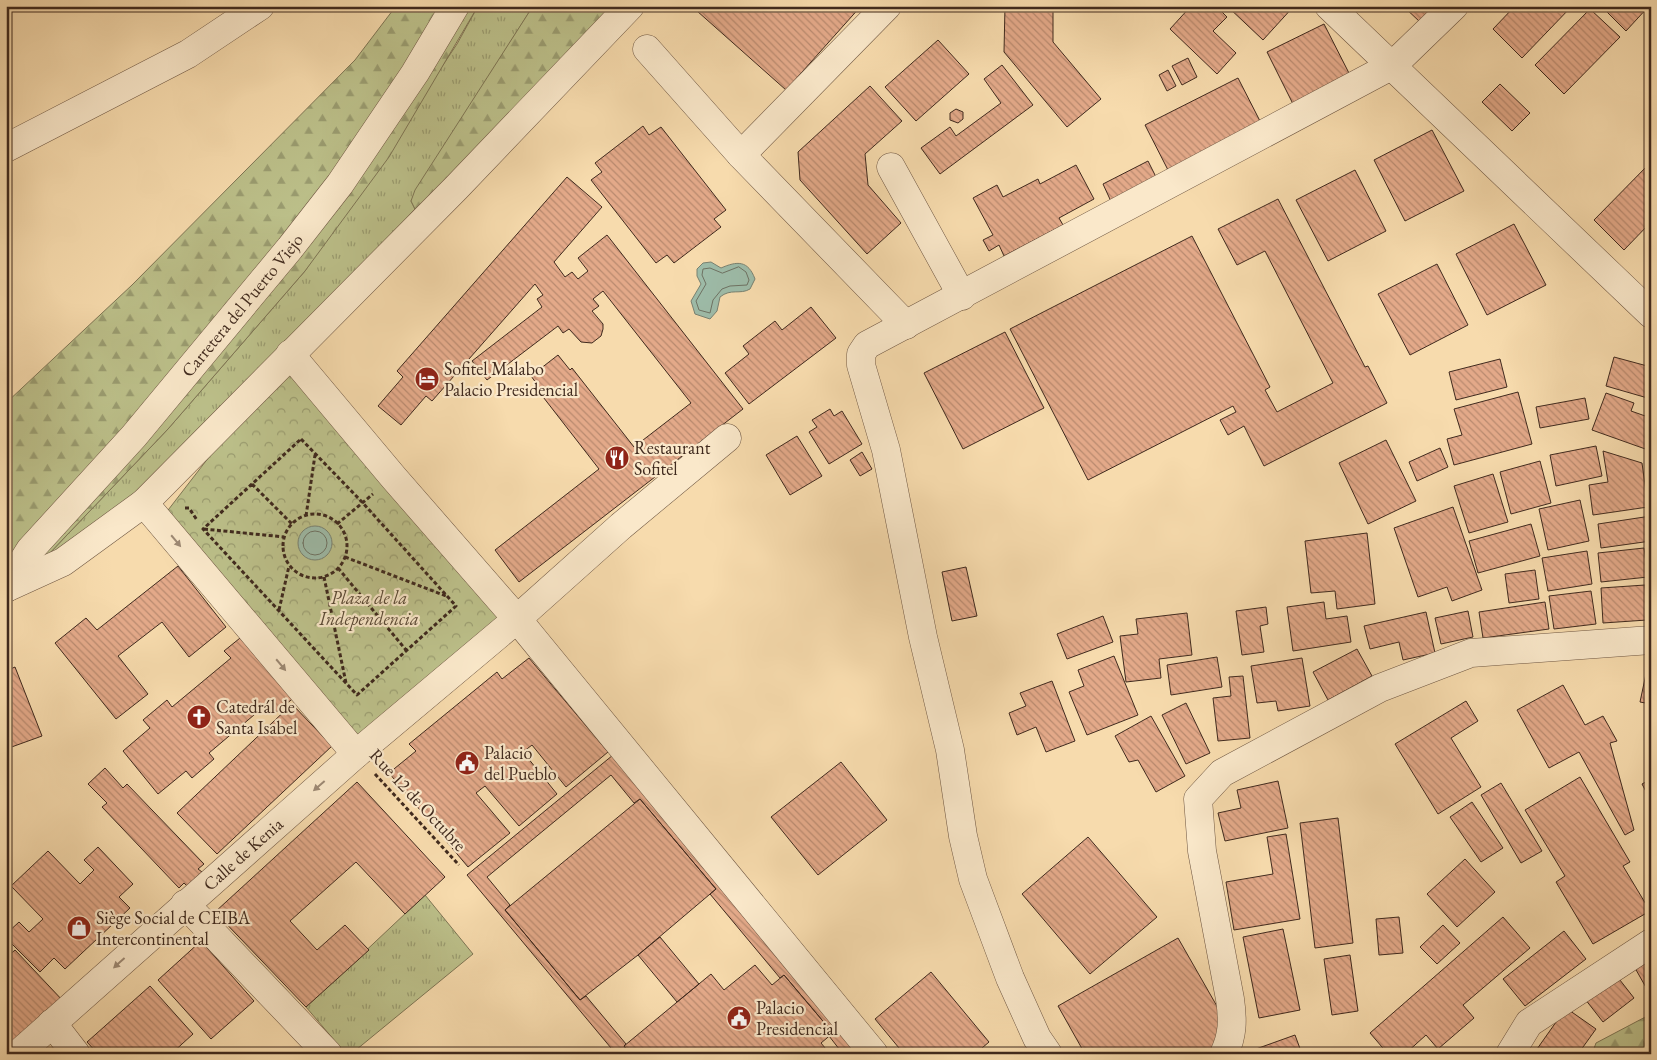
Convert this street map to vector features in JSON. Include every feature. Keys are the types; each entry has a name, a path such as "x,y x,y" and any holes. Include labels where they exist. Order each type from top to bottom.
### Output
{"street":[{"path":"6,148 188,54 260,6"},
{"name":"Carretera del Puerto Viejo","path":"6,588 30,550 134,436 290,248 340,184 416,73 455,6"},
{"path":"6,588 63,562 144,503 456,188 630,6"},
{"path":"741,155 887,6"},
{"path":"1329,6 1393,65 1651,314"},
{"path":"1048,1054 1038,1038 1010,978 974,879 963,836 950,750 918,614 886,450 861,365 861,354 867,345 1393,65 1454,6"},
{"path":"647,49 741,155 906,325"},
{"path":"891,168 962,296"},
{"path":"290,354 517,620 874,1054"},
{"path":"144,503 356,754 517,620 621,526 727,438"},
{"path":"1224,1054 1231,1038 1233,1021 1202,851 1198,799 1222,774 1380,688 1471,653 1651,640"},
{"name":"Calle de Kenia","path":"18,1054 356,754"},
{"path":"185,904 328,1054"},
{"path":"1510,1054 1528,1023 1651,943"},
{"path":"52,1023 76,1054"}],"path":[{"path":"144,503 189,508 203,529 358,695 456,606 362,502 301,439 203,529"},
{"path":"306,516 315,454"},
{"path":"337,524 394,478"},
{"path":"252,484 292,524"},
{"path":"306,516 322,516 337,524 346,538 345,556 338,568 324,577 305,577 290,566 283,547 284,537 292,524 306,516"},
{"path":"203,529 284,537"},
{"path":"345,556 447,596"},
{"path":"279,611 290,566"},
{"path":"338,568 366,605 406,650"},
{"path":"324,577 346,683"},
{"name":"Rue 12 de Octubre","path":"356,754 459,865"}],"green space":[{"path":"396,6 478,6 389,157 305,271 168,429 46,557 6,595 6,403 132,285 355,60"},
{"path":"478,6 533,6 411,201 415,209 283,359 147,494 46,557 168,429 305,271 457,44"},
{"path":"533,6 611,6 424,211 415,209 411,201 415,190"},
{"name":"Plaza de la Independencia","path":"280,365 517,619 368,756 155,527"},
{"path":"425,895 473,954 351,1054 346,1054 306,1007"},
{"path":"1651,1014 1651,1054 1592,1054 1596,1043"}],"water":[{"path":"711,262 721,268 737,263 745,265 749,268 755,279 750,289 743,292 724,294 720,297 717,311 710,319 695,314 691,301 701,284 697,276 697,269 703,263"},
{"path":"315,526 322,527 327,531 331,536 331,550 327,555 322,559 315,560 308,559 303,555 299,550 298,543 299,536 303,531 308,527"}],"building":[{"path":"702,6 861,6 786,90 697,11"},
{"path":"1005,6 1060,6 1053,12 1053,42 1101,99 1067,127 1004,52"},
{"path":"1191,6 1216,6 1227,17 1213,31 1236,53 1217,74 1170,29"},
{"path":"1227,6 1294,6 1263,40"},
{"path":"1403,6 1435,6 1420,22"},
{"path":"1515,6 1572,6 1522,58 1493,29"},
{"path":"1601,6 1649,6 1626,31"},
{"path":"1590,9 1620,37 1564,94 1535,65"},
{"path":"1324,24 1353,81 1296,110 1267,52"},
{"path":"938,40 969,74 916,121 885,87"},
{"path":"1188,58 1197,77 1182,85 1172,66"},
{"path":"1002,65 1033,105 940,174 921,148 950,127 956,136 1001,103 984,79"},
{"path":"1168,70 1176,86 1167,91 1159,75"},
{"path":"1238,78 1261,123 1168,170 1145,125"},
{"path":"1500,84 1530,113 1512,131 1482,102"},
{"path":"870,86 902,121 865,154 868,185 901,223 867,254 800,180 798,152"},
{"path":"956,109 963,112 963,119 958,123 950,120 950,113"},
{"path":"643,126 649,135 661,127 726,210 714,219 721,227 674,263 667,255 656,263 591,180 602,172 595,163"},
{"path":"1432,130 1464,191 1405,221 1374,160"},
{"path":"1148,161 1160,185 1114,208 1103,184"},
{"path":"1651,162 1651,222 1624,250 1594,220"},
{"path":"1076,165 1094,199 1059,218 1063,225 1004,256 999,245 989,251 983,240 993,235 973,198 997,185 1003,197 1038,179 1040,184"},
{"path":"1355,170 1386,231 1328,261 1296,200"},
{"name":"Sofitel Malabo Palacio Presidencial","path":"567,177 602,207 554,262 565,277 572,272 578,279 588,271 578,258 607,235 743,409 519,582 495,550 599,469 540,393 542,391 531,376 558,355 570,370 572,368 634,447 691,403 603,291 593,299 599,306 592,311 603,324 603,329 601,336 592,343 581,342 569,329 563,333 558,326 487,380 472,361 542,307 537,299 543,295 535,284 432,401 426,396 401,425 378,406 403,377 397,371"},
{"path":"1278,199 1365,367 1368,366 1387,403 1264,466 1244,426 1228,435 1220,420 1236,412 1233,406 1088,480 1010,329 1192,236 1270,387 1265,390 1277,412 1333,383 1265,251 1237,265 1218,229"},
{"path":"1514,224 1546,285 1487,315 1456,254"},
{"path":"1437,264 1468,325 1410,355 1378,294"},
{"path":"811,307 836,338 749,404 725,373 749,354 743,346 775,321 782,330"},
{"path":"1005,332 1044,408 963,449 924,373"},
{"path":"1614,357 1651,367 1651,399 1606,386"},
{"path":"1500,359 1507,387 1456,400 1449,372"},
{"path":"1518,392 1532,444 1454,465 1447,439 1462,435 1454,409"},
{"path":"1606,393 1634,403 1631,411 1651,418 1651,451 1592,430"},
{"path":"1585,398 1589,419 1540,428 1536,407"},
{"path":"830,409 834,416 842,411 862,444 829,464 809,432 817,427 812,420"},
{"path":"797,436 822,476 790,495 766,455"},
{"path":"1386,440 1416,501 1368,524 1339,463"},
{"path":"1596,446 1602,476 1556,486 1550,455"},
{"path":"1440,448 1448,467 1417,481 1409,462"},
{"path":"1603,451 1642,463 1648,507 1593,515 1589,485 1608,482"},
{"path":"862,452 872,469 860,476 850,460"},
{"path":"1540,461 1551,503 1511,514 1500,472"},
{"path":"1493,474 1508,522 1469,533 1454,486"},
{"path":"1580,500 1589,541 1548,550 1539,509"},
{"path":"1453,507 1482,590 1452,601 1447,587 1418,597 1394,528"},
{"path":"1651,516 1651,541 1601,548 1598,524"},
{"path":"1531,524 1540,556 1478,573 1469,541"},
{"path":"1367,533 1375,604 1337,609 1335,591 1311,593 1305,541"},
{"path":"1644,548 1648,577 1601,582 1598,553"},
{"path":"1587,551 1592,584 1548,591 1542,558"},
{"path":"178,566 226,627 189,657 162,622 118,656 148,694 116,719 55,643 86,618 97,630"},
{"path":"966,567 977,616 952,621 942,572"},
{"path":"1535,570 1539,599 1509,603 1505,574"},
{"path":"1645,585 1647,620 1603,623 1601,588"},
{"path":"1591,591 1596,624 1554,629 1549,596"},
{"path":"1324,602 1326,619 1347,616 1351,642 1293,651 1287,607"},
{"path":"1545,602 1549,629 1483,638 1479,612"},
{"path":"1266,607 1268,624 1260,626 1264,652 1242,655 1236,611"},
{"path":"1468,611 1473,637 1441,644 1435,618"},
{"path":"1426,612 1435,653 1403,660 1399,642 1370,649 1364,626"},
{"path":"1187,613 1192,655 1159,659 1161,678 1126,682 1120,636 1138,634 1136,619"},
{"path":"1103,616 1113,642 1067,659 1057,634"},
{"name":"Catedrál de Santa Isabel","path":"245,634 296,696 275,713 267,704 209,753 214,759 192,778 186,771 158,794 123,751 150,728 143,720 167,700 172,707 231,658 224,651"},
{"path":"1357,649 1372,676 1328,700 1313,672"},
{"path":"1651,655 1651,704 1640,702"},
{"path":"1114,656 1138,715 1087,735 1069,692 1084,686 1078,670"},
{"path":"1217,657 1222,687 1171,695 1167,665"},
{"name":"Palacio del Pueblo","path":"529,658 608,752 566,787 532,745 523,752 557,794 519,826 485,786 476,793 510,833 468,867 389,773 416,751 409,744 497,672 502,679"},
{"path":"1302,658 1310,706 1278,711 1276,701 1257,703 1251,666"},
{"path":"15,667 42,736 6,749 6,671"},
{"path":"1243,676 1250,738 1218,741 1213,698 1231,696 1229,677"},
{"path":"1052,681 1075,741 1046,752 1036,727 1017,735 1009,713 1026,706 1020,693"},
{"path":"1563,685 1585,725 1603,716 1617,741 1610,743 1634,830 1625,835 1579,752 1549,768 1517,710"},
{"path":"1466,701 1478,721 1451,738 1481,787 1438,814 1395,744"},
{"path":"1186,703 1210,753 1186,764 1162,715"},
{"path":"292,704 332,746 217,854 177,813"},
{"path":"1151,716 1185,776 1156,792 1138,760 1129,762 1115,736"},
{"path":"613,755 861,1054 843,1054 829,1036 833,1033 784,975 780,978 710,894 716,889 640,799 634,803 611,775 487,877 510,905 505,910 580,1000 586,996 626,1044 624,1046 630,1054 616,1054 467,875"},
{"path":"841,762 887,820 818,875 771,817"},
{"path":"105,768 123,788 127,784 204,864 198,869 202,872 187,886 184,883 179,888 102,807 107,803 88,784"},
{"path":"1580,777 1630,862 1623,866 1650,911 1593,944 1556,882 1565,876 1525,810"},
{"path":"1651,779 1651,801 1642,784"},
{"path":"1278,781 1288,828 1225,841 1218,813 1241,808 1237,790"},
{"path":"357,782 445,877 405,914 356,862 290,921 317,950 345,925 369,950 306,1007 215,912"},
{"path":"1501,783 1542,851 1521,863 1481,795"},
{"path":"640,799 716,889 638,955 580,1000 505,910"},
{"path":"1472,802 1503,848 1481,862 1450,817"},
{"path":"1338,818 1353,943 1315,948 1300,823"},
{"path":"1286,834 1300,919 1234,930 1226,882 1273,874 1267,837"},
{"path":"1088,837 1157,917 1090,974 1022,894"},
{"path":"98,847 133,884 119,897 130,908 65,969 54,958 40,972 6,938 6,934 19,922 29,932 43,919 11,886 48,851 80,884 94,870 84,860"},
{"path":"1465,859 1495,892 1457,927 1427,894"},
{"path":"1399,917 1403,953 1379,955 1376,919"},
{"path":"1503,917 1530,948 1463,1005 1474,1018 1438,1049 1426,1035 1405,1054 1388,1054 1370,1033"},
{"path":"1443,925 1460,943 1437,964 1420,947"},
{"path":"1283,929 1300,1010 1259,1018 1243,937"},
{"path":"1564,931 1586,959 1525,1006 1503,979"},
{"path":"660,937 699,984 677,1002 638,955"},
{"path":"1178,938 1222,1015 1217,1043 1205,1054 1085,1054 1058,1006"},
{"path":"201,941 254,1001 211,1039 158,980"},
{"path":"15,950 65,1003 6,1049 6,958"},
{"path":"1350,955 1358,1011 1332,1015 1324,959"},
{"path":"1651,959 1651,990 1648,991 1635,968"},
{"name":"Palacio Presidencial","path":"755,965 772,985 784,975 833,1033 821,1043 830,1054 630,1054 624,1046 711,974 724,990"},
{"path":"931,972 989,1042 975,1054 904,1054 875,1019"},
{"path":"1616,975 1634,998 1603,1022 1585,999"},
{"path":"150,986 193,1034 171,1054 98,1054 87,1042"},
{"path":"1566,1008 1596,1029 1578,1054 1543,1054 1537,1049"},
{"path":"1295,1035 1302,1054 1242,1054"}],"place":[{"name":"Sofitel Malabo Palacio Presidencial","path":"427,379"},
{"name":"Restaurant Sofitel","path":"617,458"},
{"name":"Catedrál de Santa Isabel","path":"199,717"},
{"name":"Palacio del Pueblo","path":"467,763"},
{"name":"Siège Social de CEIBA Intercontinental","path":"79,928"},
{"name":"Palacio Presidencial","path":"739,1018"}]}
